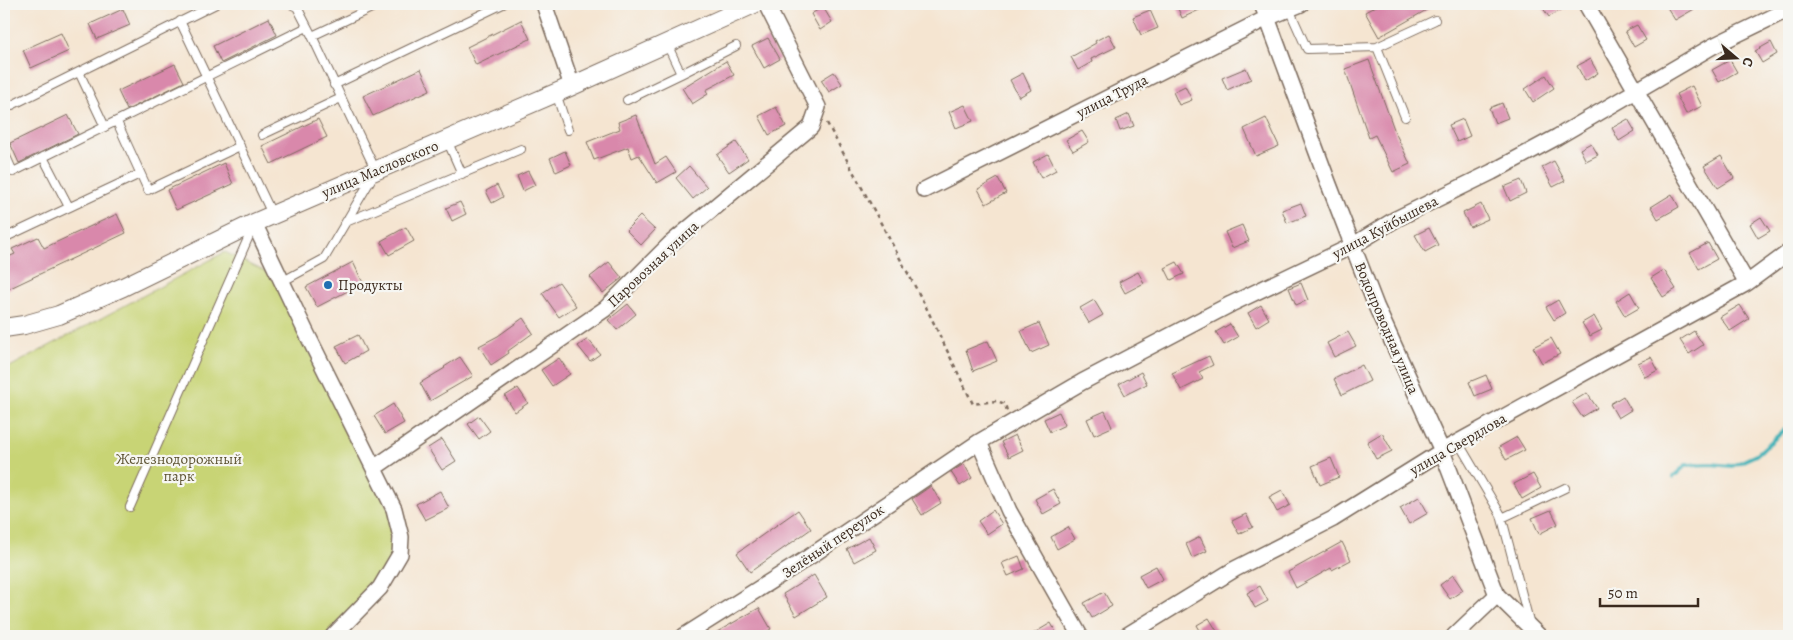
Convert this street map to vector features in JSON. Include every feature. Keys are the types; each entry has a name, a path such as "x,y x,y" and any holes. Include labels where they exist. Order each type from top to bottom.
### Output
{"street":[{"path":"544,4 572,86"},
{"name":"улица Масловского","path":"4,328 24,326 59,315 123,287 254,223 572,86 754,4"},
{"path":"766,4 818,107"},
{"name":"Водопроводная улица","path":"1262,4 1352,246 1376,306 1442,451 1497,595 1535,632"},
{"path":"1586,4 1747,283"},
{"name":"улица Труда","path":"924,190 1267,18 1295,6"},
{"name":"улица Куйбышева","path":"979,442 1010,422 1082,382 1232,304 1352,246 1396,219 1492,172 1557,137 1713,46 1789,9"},
{"name":"Паровозная улица","path":"374,468 605,309 670,244 811,127 818,107"},
{"path":"254,223 394,509 401,537 400,554 380,588 333,636"},
{"name":"улица Свердлова","path":"1126,636 1235,568 1333,519 1442,451 1747,283 1789,252"},
{"path":"979,442 1009,511 1080,636"},
{"name":"Зелёный переулок","path":"684,636 810,557 979,442"},
{"path":"1454,636 1497,595"}],"lane":[{"path":"4,109 216,4"},
{"path":"284,280 324,259 376,171 312,36 297,7 290,4"},
{"path":"312,36 380,4"},
{"path":"334,85 503,4"},
{"path":"1295,6 1307,49 1377,47 1435,20"},
{"path":"180,21 273,216"},
{"path":"4,152 13,172 207,78 307,27"},
{"path":"667,44 681,74"},
{"path":"626,100 736,46"},
{"path":"1377,47 1406,117"},
{"path":"79,72 105,127"},
{"path":"556,93 568,130"},
{"path":"262,135 341,98"},
{"path":"117,122 148,190 240,146"},
{"path":"447,140 462,174"},
{"path":"346,222 521,149"},
{"path":"43,157 69,207"},
{"path":"4,238 140,174"},
{"path":"130,507 254,223"},
{"path":"1458,442 1502,518 1535,632"},
{"path":"1502,518 1565,488"}],"path":[{"path":"818,107 925,305 972,404 997,401 1005,404 1010,422"}],"green space":[{"name":"Железнодорожный парк","path":"225,252 272,275 389,509 395,533 394,557 365,597 326,636 4,636 4,370"}],"building":[{"path":"1176,4 1212,4 1182,18"},
{"path":"1380,4 1437,4 1379,37 1365,12"},
{"path":"1540,4 1571,4 1549,17"},
{"path":"1665,4 1703,4 1675,20"},
{"path":"823,7 832,22 820,30 811,14"},
{"path":"123,9 130,25 97,39 90,24"},
{"path":"1150,10 1158,28 1141,35 1133,17"},
{"path":"269,18 277,35 221,63 213,46"},
{"path":"521,20 530,39 476,65 467,47"},
{"path":"1637,25 1646,40 1634,47 1625,31"},
{"path":"61,33 69,51 31,68 23,50"},
{"path":"1109,34 1116,47 1091,59 1092,62 1078,70 1071,57"},
{"path":"768,38 780,59 764,68 752,46"},
{"path":"1771,42 1777,54 1762,63 1755,51"},
{"path":"1590,59 1598,73 1585,81 1577,66"},
{"path":"1369,60 1395,132 1410,164 1393,172 1375,135 1369,138 1345,69"},
{"path":"1730,60 1737,72 1719,82 1712,70"},
{"path":"726,61 734,75 706,90 708,94 692,104 682,88"},
{"path":"175,64 184,82 127,110 118,91"},
{"path":"1246,68 1251,79 1227,90 1222,78"},
{"path":"421,69 430,90 373,116 363,96"},
{"path":"834,72 842,84 829,92 821,80"},
{"path":"1023,73 1031,90 1019,97 1010,80"},
{"path":"1546,75 1554,88 1533,102 1525,89"},
{"path":"1185,86 1192,100 1179,105 1173,92"},
{"path":"1692,86 1702,106 1686,114 1676,94"},
{"path":"1502,103 1508,118 1495,123 1489,108"},
{"path":"965,105 973,121 956,128 949,112"},
{"path":"776,107 786,126 769,135 759,116"},
{"path":"1129,114 1134,126 1120,131 1116,120"},
{"path":"68,115 78,134 19,163 10,143"},
{"path":"636,115 655,164 666,157 676,172 657,183 639,155 632,158 628,147 594,160 587,142 620,129 618,122"},
{"path":"1266,118 1279,146 1256,156 1244,129"},
{"path":"318,119 327,137 271,164 262,146"},
{"path":"1463,119 1470,136 1457,142 1449,125"},
{"path":"1628,119 1635,131 1619,141 1612,128"},
{"path":"1082,131 1089,142 1073,151 1066,140"},
{"path":"736,142 748,159 729,172 717,155"},
{"path":"1591,143 1598,155 1586,161 1580,149"},
{"path":"565,151 571,165 556,172 550,158"},
{"path":"1048,154 1056,170 1041,178 1033,162"},
{"path":"1721,156 1734,178 1718,188 1704,166"},
{"path":"1554,161 1565,181 1553,187 1542,167"},
{"path":"224,163 233,184 176,210 167,190"},
{"path":"689,166 707,187 693,199 676,178"},
{"path":"528,171 535,185 523,191 517,176"},
{"path":"998,178 1006,193 986,204 978,189"},
{"path":"1521,180 1526,193 1510,201 1504,187"},
{"path":"497,185 503,197 492,203 486,191"},
{"path":"1672,194 1679,207 1658,219 1651,207"},
{"path":"460,202 466,214 452,221 446,208"},
{"path":"1301,203 1306,216 1287,223 1282,210"},
{"path":"1481,204 1488,219 1470,227 1463,213"},
{"path":"117,214 126,233 4,291 4,259 15,254 12,249 38,237 44,248"},
{"path":"640,216 655,230 641,245 626,230"},
{"path":"1761,217 1770,231 1758,238 1750,224"},
{"path":"1242,225 1249,241 1232,248 1225,232"},
{"path":"406,227 414,241 389,255 381,241"},
{"path":"1429,228 1438,245 1425,252 1415,235"},
{"path":"1708,243 1717,259 1699,269 1690,253"},
{"path":"353,262 363,283 317,307 306,287"},
{"path":"609,262 622,278 603,293 590,277"},
{"path":"1177,262 1184,274 1171,280 1165,268"},
{"path":"1664,270 1676,289 1663,297 1651,278"},
{"path":"1138,272 1144,283 1125,293 1119,282"},
{"path":"559,282 576,306 559,317 542,293"},
{"path":"1301,283 1308,300 1296,305 1289,288"},
{"path":"1630,292 1639,308 1625,316 1616,301"},
{"path":"1094,300 1103,315 1089,323 1080,308"},
{"path":"1558,300 1565,313 1554,320 1546,307"},
{"path":"628,304 636,314 617,330 608,320"},
{"path":"1261,305 1269,319 1256,327 1248,313"},
{"path":"1740,305 1749,319 1730,331 1720,317"},
{"path":"1594,316 1602,330 1590,336 1582,323"},
{"path":"523,318 533,333 491,365 479,346 498,336"},
{"path":"1039,323 1049,345 1031,353 1021,331"},
{"path":"1230,324 1238,337 1224,345 1216,332"},
{"path":"1694,331 1703,345 1689,354 1680,340"},
{"path":"1348,332 1356,346 1334,357 1327,343"},
{"path":"358,335 366,351 345,363 336,346"},
{"path":"1551,338 1560,354 1542,363 1533,347"},
{"path":"588,339 600,354 590,361 578,346"},
{"path":"988,341 997,361 973,371 966,350"},
{"path":"1209,356 1213,365 1199,372 1203,379 1181,390 1172,373"},
{"path":"460,357 473,376 430,401 420,383"},
{"path":"1651,357 1658,370 1645,377 1638,363"},
{"path":"559,358 570,374 552,386 541,370"},
{"path":"1362,365 1370,381 1342,395 1334,379"},
{"path":"1141,372 1147,384 1125,395 1119,384"},
{"path":"1486,375 1492,389 1475,396 1469,382"},
{"path":"518,388 528,403 515,412 505,396"},
{"path":"1587,393 1597,408 1582,417 1572,402"},
{"path":"1623,396 1631,410 1618,418 1610,404"},
{"path":"393,404 404,423 385,434 374,416"},
{"path":"1105,411 1112,427 1094,435 1087,419"},
{"path":"1059,412 1065,425 1050,432 1044,419"},
{"path":"479,416 490,431 479,439 468,424"},
{"path":"1382,433 1392,451 1376,459 1367,442"},
{"path":"1015,435 1023,450 1009,457 1001,442"},
{"path":"1517,437 1525,450 1506,460 1499,447"},
{"path":"442,439 456,461 442,470 428,448"},
{"path":"1331,458 1339,477 1320,485 1312,466"},
{"path":"964,464 972,478 960,486 951,472"},
{"path":"1533,474 1541,488 1522,499 1514,484"},
{"path":"931,486 941,503 922,515 912,499"},
{"path":"1053,489 1061,504 1043,514 1035,499"},
{"path":"1282,490 1290,505 1277,512 1269,497"},
{"path":"440,491 449,508 425,520 416,504"},
{"path":"1419,497 1428,513 1409,524 1400,508"},
{"path":"798,510 811,529 750,572 737,553"},
{"path":"993,510 1002,524 987,534 978,521"},
{"path":"1551,510 1558,524 1539,534 1532,518"},
{"path":"1246,514 1253,527 1239,534 1232,521"},
{"path":"1068,527 1075,539 1057,549 1051,537"},
{"path":"869,537 876,550 854,562 847,549"},
{"path":"1200,537 1207,551 1192,558 1186,544"},
{"path":"1342,542 1351,560 1332,570 1331,568 1296,588 1288,572"},
{"path":"1019,556 1024,569 1008,576 1002,563"},
{"path":"1156,566 1163,579 1146,588 1139,575"},
{"path":"814,575 827,597 796,616 783,594"},
{"path":"1453,575 1463,590 1450,599 1440,585"},
{"path":"1260,586 1268,601 1255,608 1247,593"},
{"path":"1104,592 1112,606 1092,618 1084,603"},
{"path":"759,608 771,629 759,636 710,636"},
{"path":"1209,618 1220,636 1203,636 1197,625"},
{"path":"1051,623 1058,636 1029,636"}],"waterway":[{"path":"1673,477 1686,465 1711,464 1732,466 1756,455 1789,426"}],"place":[{"name":"Продукты","path":"328,285"}]}
